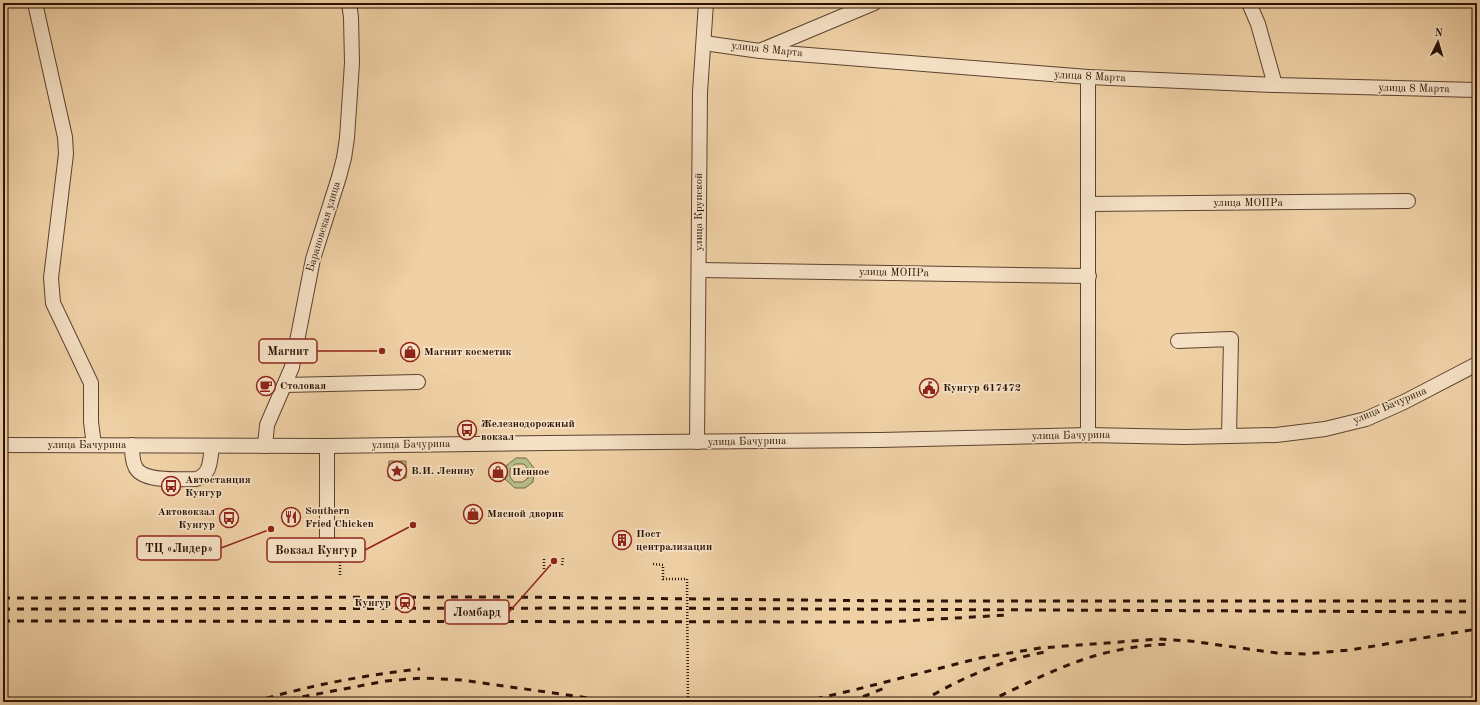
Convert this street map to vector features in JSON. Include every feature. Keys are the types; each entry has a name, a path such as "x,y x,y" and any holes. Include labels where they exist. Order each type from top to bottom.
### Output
{"street":[{"path":"34,3 65,137 66,154 52,278 53,303 91,383 91,422 94,445"},
{"name":"Барановская улица","path":"265,446 267,425 285,385 295,355 313,258 344,158 347,138 352,63 351,17 349,3"},
{"name":"улица Крупской","path":"697,442 700,92 706,3"},
{"path":"760,51 874,3"},
{"path":"1249,3 1258,24 1275,85"},
{"name":"улица 8 Марта","path":"704,42 760,51 1088,77 1275,85 1477,90"},
{"path":"1088,77 1088,435"},
{"name":"улица МОПРа","path":"1088,204 1408,201"},
{"name":"улица МОПРа","path":"699,270 1089,276"},
{"path":"1178,341 1231,339 1229,436"},
{"name":"улица Бачурина","path":"3,445 132,444 327,446 880,440 1088,435 1185,437 1276,435 1325,429 1366,419 1404,402 1477,364"},
{"path":"285,385 418,382"},
{"path":"132,444 135,466 138,472 150,478 196,479 203,477 207,472 212,446"},
{"path":"327,446 334,552"}],"path":[{"path":"334,552 340,575"},
{"path":"544,557 544,569"},
{"path":"562,557 562,565"},
{"path":"653,564 663,565 663,579 687,579 688,702"}],"green space":[{"path":"516,458 526,458 534,468 533,482 525,488 515,488 505,479 506,466","holes":["515,464 524,464 528,469 528,478 523,482 514,482 510,477 510,469"]},
{"path":"389,461 406,461 406,478 388,477"}],"railway":[{"path":"3,598 506,597 899,601 1477,601"},
{"path":"3,609 617,608 1477,612"},
{"path":"3,621 887,622 1007,615"},
{"path":"802,702 980,658 1040,648 1159,639 1190,641 1277,653 1305,654 1350,650 1477,629"},
{"path":"987,702 1080,660 1112,651 1150,645 1169,644"},
{"path":"921,702 981,671 1012,660 1045,652"},
{"path":"253,702 336,682 378,674 420,669"},
{"path":"275,702 386,681 422,678 462,680 616,702"},
{"path":"850,702 887,687"},
{"path":"785,702 807,699"}],"place":[{"name":"Магнит","path":"382,351"},
{"name":"Магнит косметик","path":"410,352"},
{"name":"Столовая","path":"266,386"},
{"name":"Кунгур 617472","path":"929,388"},
{"name":"Железнодорожный вокзал","path":"467,430"},
{"name":"В.И. Ленину","path":"397,471"},
{"name":"Пенное","path":"498,472"},
{"name":"Автостанция Кунгур","path":"171,486"},
{"name":"Мясной дворик","path":"473,514"},
{"name":"Southern Fried Chicken","path":"291,517"},
{"name":"Автовокзал Кунгур","path":"229,518"},
{"name":"Вокзал Кунгур","path":"413,525"},
{"name":"ТЦ «Лидер»","path":"271,529"},
{"name":"Пост централизации","path":"622,540"},
{"name":"Ломбард","path":"554,561"},
{"name":"Кунгур","path":"405,603"}]}
